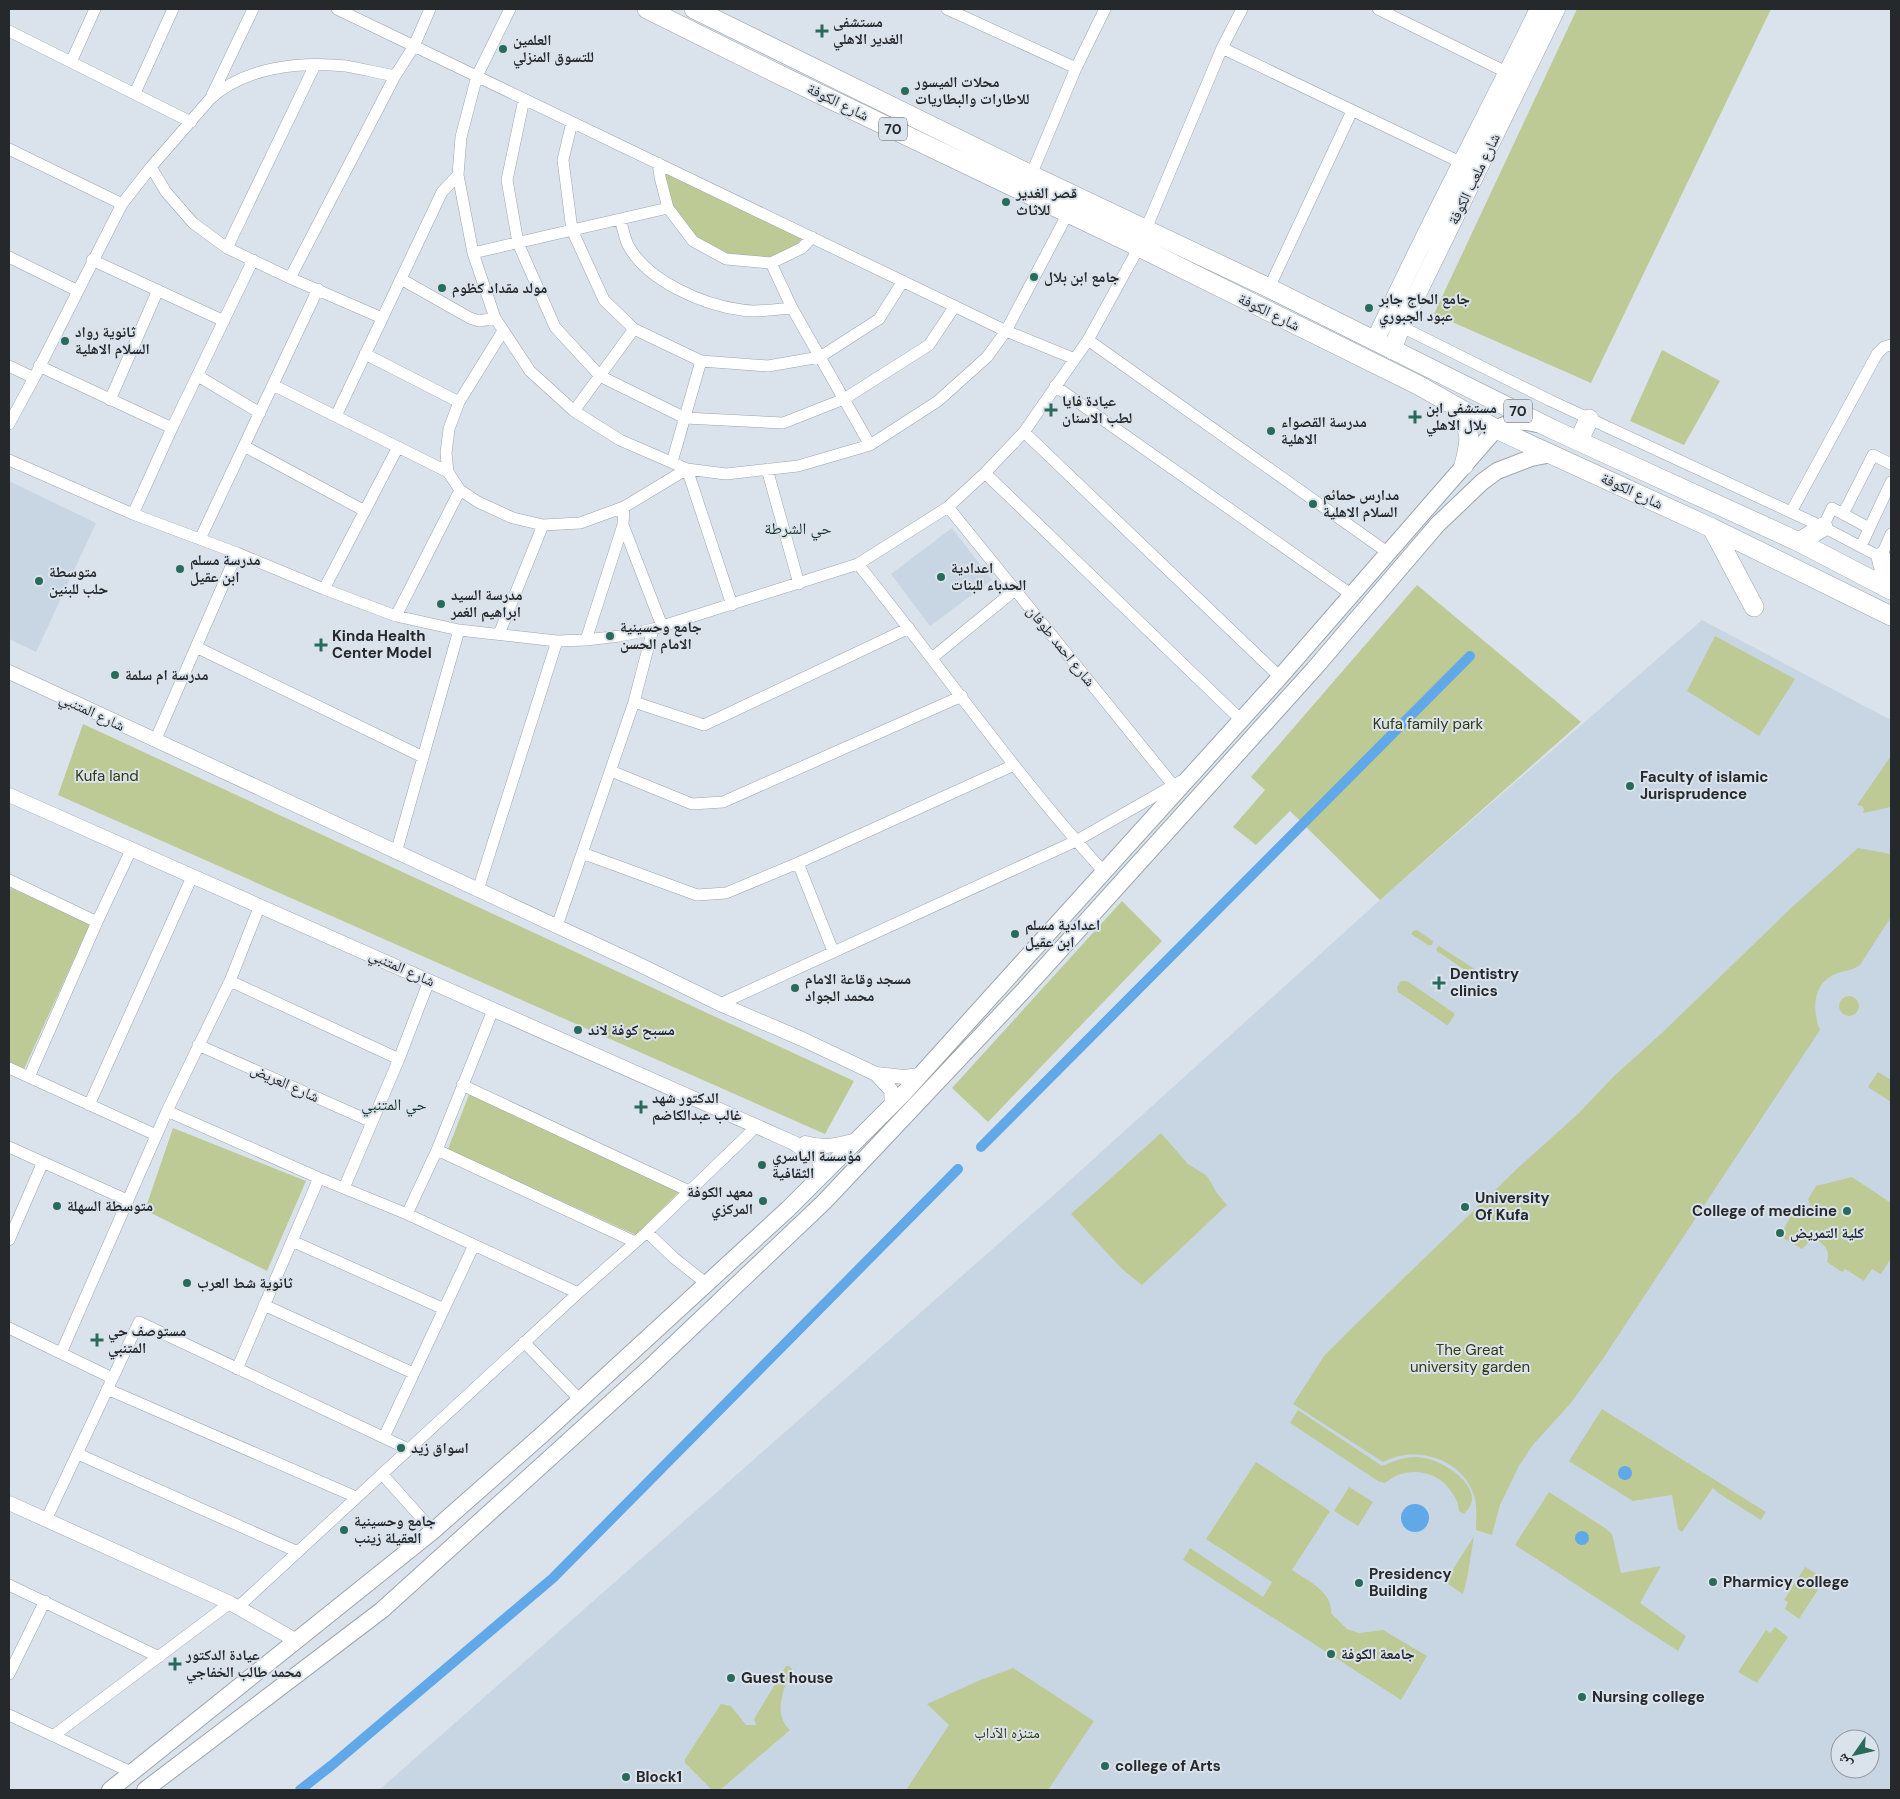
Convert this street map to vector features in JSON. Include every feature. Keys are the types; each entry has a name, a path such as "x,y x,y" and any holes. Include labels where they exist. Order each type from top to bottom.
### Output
{"highway":[{"name":"شارع الكوفة","path":"647,9 1139,247 1418,385 1496,428 1712,528 1891,616"},
{"name":"شارع الكوفة","path":"694,9 1031,175 1269,288 1552,429 1799,542 1890,589"},
{"path":"730,50 741,50 763,59 768,54 768,49 760,42"},
{"path":"795,82 789,74 792,68 832,78"},
{"path":"1418,385 1425,376 1422,363"},
{"path":"1455,407 1468,427 1470,434 1464,466"},
{"path":"1579,440 1590,419"},
{"path":"1799,542 1822,527"},
{"path":"1712,528 1754,607"},
{"path":"1816,579 1826,572 1829,564 1828,556"},
{"path":"1886,560 1890,589"},
{"path":"1859,600 1860,586 1869,577"}],"main road":[{"name":"شارع ملعب الكوفة","path":"1392,350 1526,54 1539,20 1556,9"},
{"name":"شارع ملعب الكوفة","path":"1375,341 1508,73 1526,54"},
{"path":"110,1790 298,1642 430,1534 707,1284 821,1176 920,1076 1352,596 1387,552 1496,428 1508,422 1519,421 1552,429"},
{"path":"145,1790 382,1610 647,1370 824,1202 1025,989 1314,669 1437,525 1482,482 1497,472 1531,458 1552,454"},
{"path":"1444,488 1453,487 1458,490 1460,498 1458,504"},
{"path":"1129,844 1139,844 1144,850 1144,856"},
{"path":"448,1518 449,1526 454,1532 465,1535"},
{"path":"430,1534 442,1543 443,1551 439,1558"}],"street":[{"path":"71,62 95,9"},
{"path":"135,93 173,9"},
{"path":"210,99 253,9"},
{"path":"337,9 1006,331 1075,359"},
{"path":"290,278 395,76 414,46 430,9"},
{"path":"510,9 477,76 461,137 458,175 473,253 495,318 530,372 574,411 620,440 687,468 726,474 798,466 870,446 938,401 987,358 1006,331 1068,213"},
{"path":"947,9 1076,68"},
{"path":"1031,175 1076,68 1105,9"},
{"path":"1146,229 1222,48 1242,9"},
{"path":"1378,9 1508,73"},
{"path":"9,31 191,122"},
{"path":"1222,48 1462,163"},
{"path":"9,424 122,204 151,167 210,99 253,73 290,66 327,64 395,76"},
{"path":"227,248 315,65"},
{"path":"524,99 507,180 518,243 555,327 600,376 686,418 783,423 844,399 930,345 955,306"},
{"path":"1269,288 1352,111"},
{"path":"572,122 563,160 572,230 604,300 634,329 701,361 768,366 820,357 879,319 903,281"},
{"path":"9,150 122,204"},
{"path":"658,163 668,208 693,241 726,259 771,263 802,248 812,237"},
{"path":"151,167 166,192 193,223 227,248 382,318"},
{"path":"336,416 442,192 458,175"},
{"path":"473,253 668,208"},
{"path":"620,219 628,244 640,261 660,279 710,303 743,311 792,308"},
{"path":"9,460 133,514 396,616 459,630 557,641 620,636 658,628 858,564 948,507 985,473 1024,432 1088,340 1139,247"},
{"path":"9,258 78,291"},
{"path":"92,260 224,321"},
{"path":"133,514 253,260"},
{"path":"771,263 792,308 870,446"},
{"path":"401,279 470,318 479,321 495,318"},
{"path":"200,539 318,289"},
{"path":"110,400 158,290"},
{"path":"1385,318 1590,419 1791,512 1886,560 1891,534"},
{"path":"574,411 634,329"},
{"path":"503,331 459,402 449,429 446,454 448,472 460,490 478,502 513,518 543,525 580,523 624,507 687,468"},
{"path":"1088,340 1387,552"},
{"path":"1791,512 1878,354 1884,347 1891,345"},
{"path":"365,354 459,402"},
{"path":"672,462 701,361"},
{"path":"9,366 34,378"},
{"path":"39,366 172,428"},
{"path":"198,376 260,413"},
{"path":"273,385 448,472"},
{"path":"1055,386 1352,596"},
{"path":"1024,432 1280,677"},
{"path":"244,446 364,511"},
{"path":"324,589 398,447"},
{"path":"1843,514 1874,455 1891,464"},
{"path":"687,468 732,605"},
{"path":"767,470 798,584"},
{"path":"985,473 1241,720"},
{"path":"1860,546 1891,482"},
{"path":"396,616 460,490"},
{"path":"586,640 623,524 624,507"},
{"name":"شارع احمد طوفان","path":"948,507 1173,785"},
{"path":"1822,527 1832,508 1869,528"},
{"path":"557,926 611,772 658,628 623,524"},
{"path":"499,634 543,525"},
{"path":"154,741 237,553"},
{"path":"858,564 910,628 1014,764 1076,841 1104,872"},
{"path":"932,658 1015,590"},
{"path":"634,702 704,725 910,628"},
{"path":"396,853 459,630"},
{"path":"478,890 557,641"},
{"path":"196,647 423,757"},
{"name":"شارع المتنبي","path":"9,672 154,741 557,926 720,1004 802,1039 876,1074"},
{"path":"611,772 692,804 723,802 962,696"},
{"path":"582,853 697,895 726,893 798,863 1014,764"},
{"path":"720,1004 1076,841 1189,777"},
{"name":"شارع المتنبي","path":"9,795 794,1143 816,1156 820,1164 821,1176"},
{"path":"29,1077 97,922 131,850"},
{"path":"798,863 834,951"},
{"path":"90,1105 192,877"},
{"path":"9,880 97,922"},
{"path":"61,1353 167,1110 230,981 260,905"},
{"path":"344,1188 399,1059 429,980"},
{"path":"230,981 399,1059"},
{"path":"407,1214 437,1150 493,1010"},
{"name":"شارع العريض","path":"198,1044 372,1122"},
{"path":"9,1068 156,1135"},
{"path":"876,1074 904,1077 920,1076"},
{"path":"876,1074 891,1090 892,1106"},
{"path":"462,1085 689,1191"},
{"path":"167,1110 319,1178 407,1214 578,1293"},
{"path":"53,1736 234,1605 298,1552 524,1342 647,1232 757,1126"},
{"name":"شارع المتنبي","path":"794,1143 829,1147 857,1140"},
{"path":"9,1147 127,1200"},
{"path":"437,1150 635,1242"},
{"path":"9,1240 12,1225 43,1162"},
{"path":"237,1368 319,1178"},
{"path":"647,1232 674,1258 707,1284"},
{"path":"292,1241 444,1309"},
{"path":"384,1437 474,1245"},
{"path":"264,1305 413,1373"},
{"path":"46,1520 138,1322 408,1449"},
{"path":"9,1328 61,1353 110,1384 356,1497"},
{"path":"524,1342 580,1400"},
{"path":"78,1454 298,1552"},
{"path":"382,1474 430,1534"},
{"path":"9,1503 234,1605 298,1642"},
{"path":"9,1585 159,1658"},
{"path":"9,1674 45,1601"},
{"path":"9,1715 133,1773"}],"shaded area":[{"name":"متوسطة حلب للبنين","path":"9,481 96,523 36,652 9,639"},
{"name":"اعدادية الحدباء للبنات","path":"952,528 992,580 930,626 891,574"},
{"name":"University Of Kufa","path":"1702,620 1891,720 1891,1790 379,1790 1047,1201 1380,900"}],"green space":[{"path":"1577,9 1771,9 1591,383 1434,314"},
{"path":"663,168 807,236 781,254 767,258 725,253 696,237 671,204"},
{"path":"1662,350 1720,381 1684,445 1630,421"},
{"name":"Kufa family park","path":"1417,585 1581,722 1380,900 1290,811 1256,845 1233,827 1265,790 1251,777"},
{"path":"1715,636 1795,679 1759,736 1687,691"},
{"name":"Kufa land","path":"83,724 854,1081 825,1134 58,795"},
{"path":"1891,756 1891,807 1863,813 1864,809 1862,806 1857,805"},
{"name":"The Great university garden","path":"1858,848 1891,854 1891,917 1860,965 1829,977 1823,983 1816,997 1815,1006 1820,1030 1602,1360 1570,1404 1532,1446 1519,1466 1500,1505 1492,1535 1476,1530 1475,1498 1461,1473 1450,1465 1424,1455 1396,1457 1383,1462 1293,1404 1324,1356 1356,1324 1520,1166 1579,1113 1613,1077 1664,1031 1791,908"},
{"path":"11,888 90,924 24,1069 9,1062 9,892"},
{"path":"1122,901 1162,941 988,1122 952,1088"},
{"path":"1417,930 1433,941 1432,945 1428,945 1411,934"},
{"path":"1439,946 1481,973 1480,975 1475,977 1437,951 1436,949"},
{"path":"1401,981 1407,981 1454,1013 1449,1024 1447,1025 1398,992 1397,987"},
{"path":"1845,996 1853,996 1859,1002 1859,1010 1853,1016 1845,1016 1839,1010 1839,1002"},
{"path":"1878,1072 1891,1080 1891,1102 1868,1087"},
{"path":"470,1092 680,1191 636,1235 448,1149"},
{"path":"173,1128 306,1181 267,1271 145,1210"},
{"path":"1161,1133 1188,1164 1207,1176 1227,1205 1142,1285 1121,1268 1071,1214"},
{"path":"1852,1177 1891,1203 1891,1258 1881,1274 1872,1269 1864,1281 1845,1269 1842,1272 1827,1262 1827,1250 1819,1241 1809,1242 1802,1249 1780,1236 1792,1214 1808,1214 1811,1208 1808,1199 1816,1186"},
{"path":"1602,1409 1766,1512 1761,1520 1713,1488 1682,1532 1678,1529 1672,1495 1633,1501 1569,1461"},
{"path":"1298,1410 1382,1466 1416,1457 1443,1465 1452,1470 1467,1484 1471,1493 1471,1505 1464,1514 1459,1511 1455,1497 1445,1484 1433,1476 1420,1472 1405,1473 1384,1483 1378,1481 1290,1423"},
{"path":"1256,1462 1330,1511 1292,1570 1318,1587 1328,1599 1331,1613 1347,1629 1359,1633 1383,1630 1427,1656 1401,1700 1183,1560 1190,1548 1263,1597 1272,1582 1206,1539"},
{"path":"1349,1487 1373,1502 1358,1526 1334,1511"},
{"path":"1549,1492 1612,1534 1621,1573 1661,1566 1640,1603 1686,1636 1678,1651 1515,1545"},
{"path":"1474,1536 1467,1579 1463,1594 1445,1582"},
{"path":"1805,1567 1825,1579 1799,1619 1785,1609 1788,1602 1784,1600"},
{"path":"1775,1627 1788,1637 1757,1683 1738,1672 1766,1630 1770,1633"},
{"path":"786,1666 792,1669 783,1693 781,1709 785,1723 790,1730 720,1790 712,1790 685,1763 685,1759 721,1704 731,1706 746,1725 756,1725 754,1719"},
{"name":"متنزه الآداب","path":"1013,1668 1094,1721 1048,1790 906,1790 949,1725 927,1704 978,1681"}],"water":[{"path":"1625,1466 1630,1468 1632,1473 1630,1478 1625,1480 1620,1478 1618,1473 1620,1468"},
{"path":"1415,1504 1425,1508 1429,1518 1425,1528 1415,1532 1405,1528 1401,1518 1405,1508"},
{"path":"1582,1531 1587,1533 1589,1538 1587,1543 1582,1545 1577,1543 1575,1538 1577,1533"}],"waterway":[{"path":"981,1147 1470,656"},
{"path":"300,1790 553,1578 958,1169"}],"place":[{"name":"مستشفى الغدير الاهلي","path":"822,31"},
{"name":"العلمين للتسوق المنزلي","path":"503,49"},
{"name":"محلات الميسور للاطارات والبطاريات","path":"905,91"},
{"name":"قصر الغدير للاثاث","path":"1006,202"},
{"name":"جامع ابن بلال","path":"1034,277"},
{"name":"مولد مقداد كظوم","path":"442,288"},
{"name":"جامع الحاج جابر عبود الجبوري","path":"1369,308"},
{"name":"ثانوية رواد السلام الاهلية","path":"65,341"},
{"name":"عيادة فايا لطب الاسنان","path":"1051,410"},
{"name":"مستشفى ابن بلال الاهلي","path":"1415,417"},
{"name":"مدرسة القصواء الاهلية","path":"1271,431"},
{"name":"مدارس حمائم السلام الاهلية","path":"1313,504"},
{"name":"مدرسة مسلم ابن عقيل","path":"180,569"},
{"name":"اعدادية الحدباء للبنات","path":"941,577"},
{"name":"متوسطة حلب للبنين","path":"39,581"},
{"name":"مدرسة السيد ابراهيم الغمر","path":"441,604"},
{"name":"جامع وحسينية الامام الحسن","path":"610,636"},
{"name":"Kinda Health Center Model","path":"321,645"},
{"name":"مدرسة ام سلمة","path":"115,675"},
{"name":"Faculty of islamic Jurisprudence","path":"1630,786"},
{"name":"اعدادية مسلم ابن عقيل","path":"1015,934"},
{"name":"Dentistry clinics","path":"1439,983"},
{"name":"مسجد وقاعة الامام محمد الجواد","path":"795,988"},
{"name":"مسبح كوفة لاند","path":"578,1030"},
{"name":"الدكتور شهد غالب عبدالكاضم","path":"641,1107"},
{"name":"مؤسسة الياسري الثقافية","path":"762,1165"},
{"name":"معهد الكوفة المركزي","path":"763,1201"},
{"name":"متوسطة السهلة","path":"57,1206"},
{"name":"University Of Kufa","path":"1465,1207"},
{"name":"College of medicine","path":"1847,1211"},
{"name":"كلية التمريض","path":"1780,1233"},
{"name":"ثانوية شط العرب","path":"187,1283"},
{"name":"مستوصف حي المتنبي","path":"97,1340"},
{"name":"اسواق زيد","path":"401,1448"},
{"name":"جامع وحسينية العقيلة زينب","path":"344,1530"},
{"name":"Pharmicy college","path":"1713,1582"},
{"name":"Presidency Building","path":"1359,1583"},
{"name":"جامعة الكوفة","path":"1331,1654"},
{"name":"عيادة الدكتور محمد طالب الخفاجي","path":"175,1664"},
{"name":"Guest house","path":"731,1678"},
{"name":"Nursing college","path":"1582,1697"},
{"name":"college of Arts","path":"1105,1766"},
{"name":"Block1","path":"626,1777"}],"district":[{"name":"حي الشرطة","path":"798,528"},
{"name":"حي المتنبي","path":"394,1104"}]}
